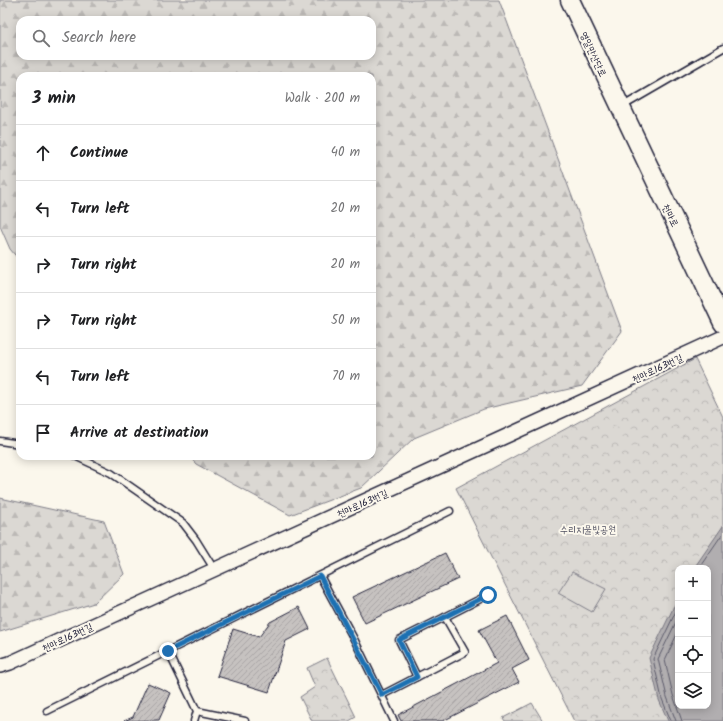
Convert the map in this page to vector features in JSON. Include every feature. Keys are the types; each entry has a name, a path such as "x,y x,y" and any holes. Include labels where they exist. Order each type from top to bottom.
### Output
{"street":[{"name":"영일만산단로","path":"570,0 620,108"},
{"name":"천마로","path":"620,108 723,323"},
{"name":"천마로163번길","path":"0,666 10,663 214,569 453,462 723,337"}],"lane":[{"path":"620,108 723,48"},
{"path":"0,441 16,443"},
{"path":"83,460 111,473 183,523 196,540 214,569"},
{"path":"47,711 450,511"},
{"path":"320,576 394,721"},
{"path":"417,677 399,640 488,595"},
{"path":"382,695 465,652 445,616"},
{"path":"168,651 197,711 194,721"},
{"path":"197,711 246,721"}],"green space":[{"path":"0,0 499,0 622,331 582,386 484,409 414,438 361,488 290,515 196,464 192,460 376,460 376,72 16,72 16,256 10,249 0,226"},
{"name":"수리지물빛공원","path":"695,359 723,417 723,721 574,721 456,488"},
{"path":"0,498 104,521 124,574 94,603 0,632"},
{"path":"572,572 606,589 592,612 558,593"},
{"path":"327,658 356,717 349,721 312,721 300,697 315,687 307,668"},
{"path":"532,703 543,721 505,721 503,718"}],"water":[{"path":"723,526 723,721 668,721 659,700 649,658 675,604 675,709 711,709 711,565 696,565"}],"building":[{"path":"445,553 458,579 365,623 352,597"},
{"path":"299,607 310,629 286,641 269,692 217,676 233,629 259,637 270,622"},
{"path":"507,616 529,660 512,669 519,682 443,721 401,721 398,715 497,663 479,630"},
{"path":"148,683 171,693 159,720 124,721 133,717"}],"route":[{"path":"168,651 320,576 382,695 417,677 399,640 488,595"}]}
